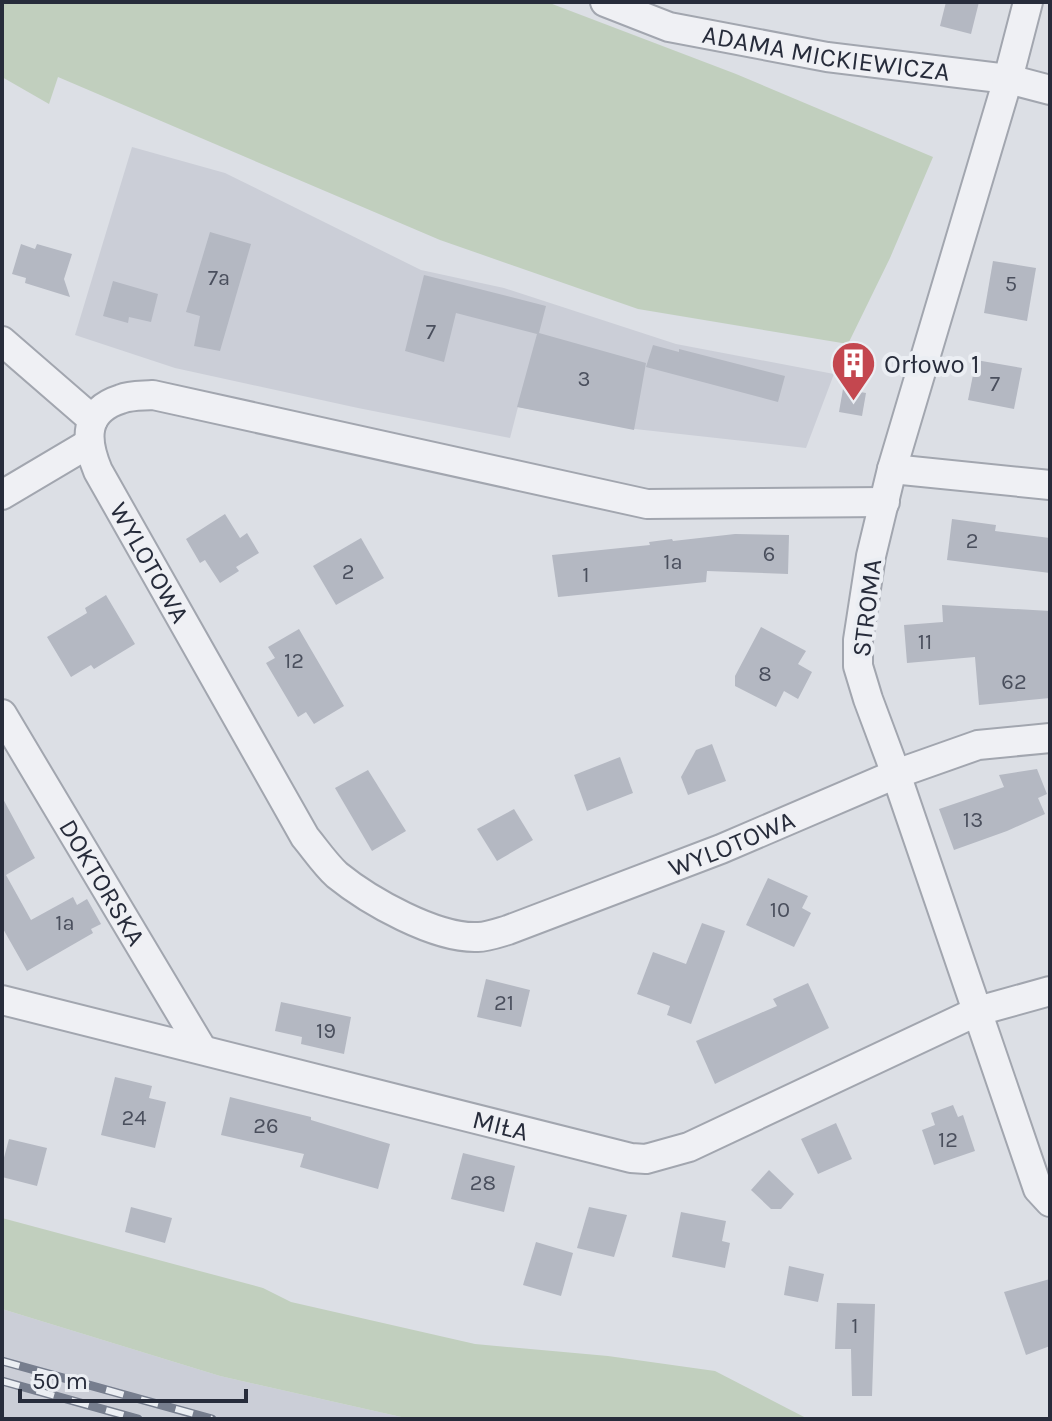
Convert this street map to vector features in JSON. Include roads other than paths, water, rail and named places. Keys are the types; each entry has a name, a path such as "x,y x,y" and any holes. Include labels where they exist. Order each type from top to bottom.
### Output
{"street":[{"name":"ADAMA MICKIEWICZA","path":"605,2 683,30 827,57 1008,79 1050,90"},
{"name":"STROMA","path":"1028,2 892,469 871,556 858,640 858,666 1038,1189 1050,1202"},
{"path":"2,341 91,432"},
{"path":"2,495 91,432 105,406 123,398 163,395 647,504 885,502"},
{"name":"WYLOTOWA","path":"91,432 98,471 305,837 334,872 349,884 388,907 457,936 480,938 508,930 721,849 896,774 978,745 1050,738"},
{"path":"892,469 1050,485"},
{"name":"DOKTORSKA","path":"2,714 202,1049"},
{"name":"MIŁA","path":"2,1000 421,1107 631,1158 646,1159 689,1147 978,1011 1050,991"}],"railway":[{"path":"2,1361 212,1419"},
{"path":"2,1381 138,1419"}],"place":[{"name":"Orłowo 1","path":"853,403"}]}
